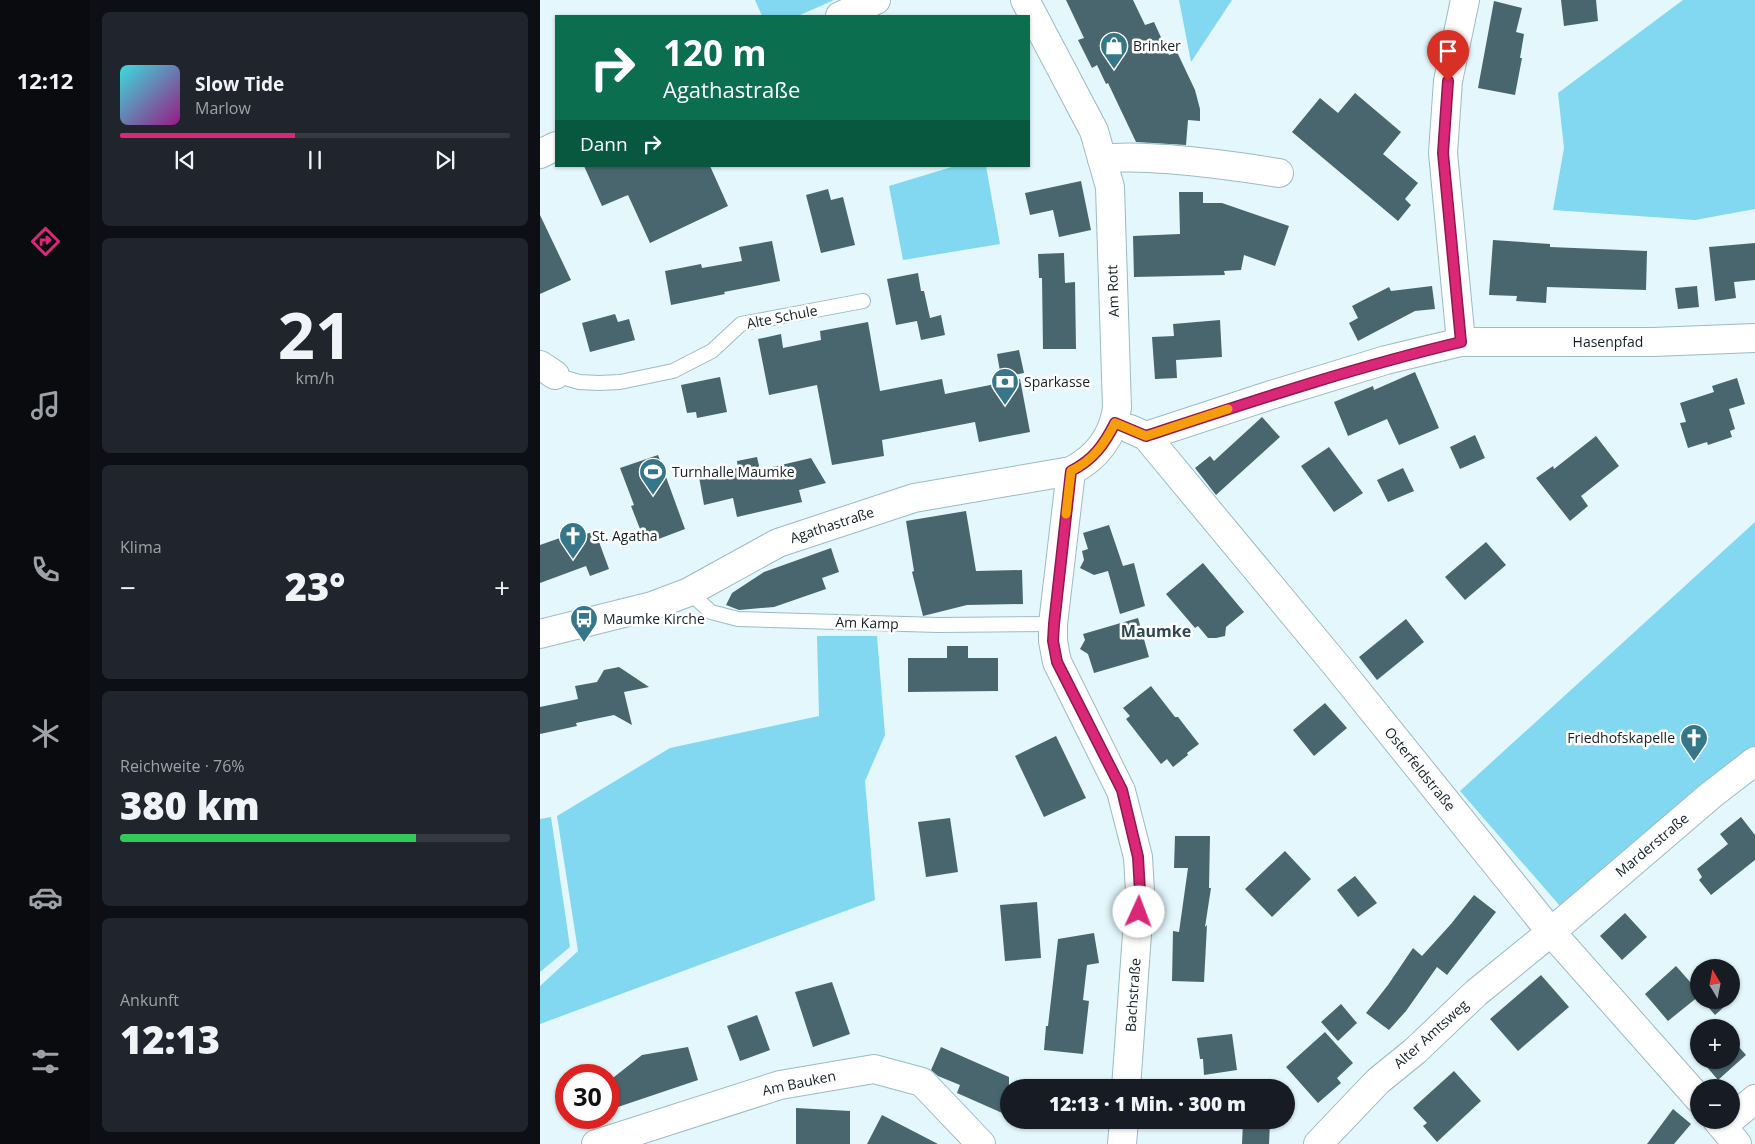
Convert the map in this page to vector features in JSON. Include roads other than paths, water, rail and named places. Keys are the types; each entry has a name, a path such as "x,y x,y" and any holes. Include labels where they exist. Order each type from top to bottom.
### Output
{"street":[{"path":"842,15 876,0"},
{"name":"Am Rott","path":"1025,0 1094,131 1110,187 1117,408 1115,423"},
{"path":"1461,342 1443,153 1448,81 1466,0"},
{"path":"540,154 555,146"},
{"path":"1102,159 1122,156 1178,160 1230,165 1279,173"},
{"name":"Hasenpfad","path":"1146,436 1386,360 1461,342 1653,342 1755,338"},
{"path":"1115,423 1146,436"},
{"name":"Agathastraße","path":"540,634 652,606 689,592 778,543 914,498 1071,471 1084,464 1106,442 1115,423"},
{"name":"Osterfeldstraße","path":"1146,436 1336,665 1551,932 1690,1089"},
{"name":"Bachstraße","path":"1071,471 1053,641 1057,662 1122,790 1138,857 1140,892 1127,1079"},
{"name":"Marderstraße","path":"1551,932 1711,795 1755,761"},
{"name":"Alter Amtsweg","path":"1318,1144 1378,1081 1415,1051 1476,993 1551,932"},
{"name":"Am Bauken","path":"596,1144 780,1084 874,1069 922,1082 981,1144"},
{"path":"1740,1114 1755,1099"},
{"path":"1122,1144 1123,1129"}],"lane":[{"name":"Alte Schule","path":"548,370 579,382 598,383 620,382 673,371 712,350 741,324 863,301"},
{"name":"Am Kamp","path":"689,592 711,612 738,619 938,625 1054,624"}],"place":[{"name":"Brinker","path":"1114,70"},
{"name":"Sparkasse","path":"1005,406"},
{"name":"Turnhalle Maumke","path":"653,496"},
{"name":"St. Agatha","path":"573,560"},
{"name":"Maumke Kirche","path":"584,643"},
{"name":"Friedhofskapelle","path":"1694,762"}],"district":[{"name":"Maumke","path":"1156,631"}]}
